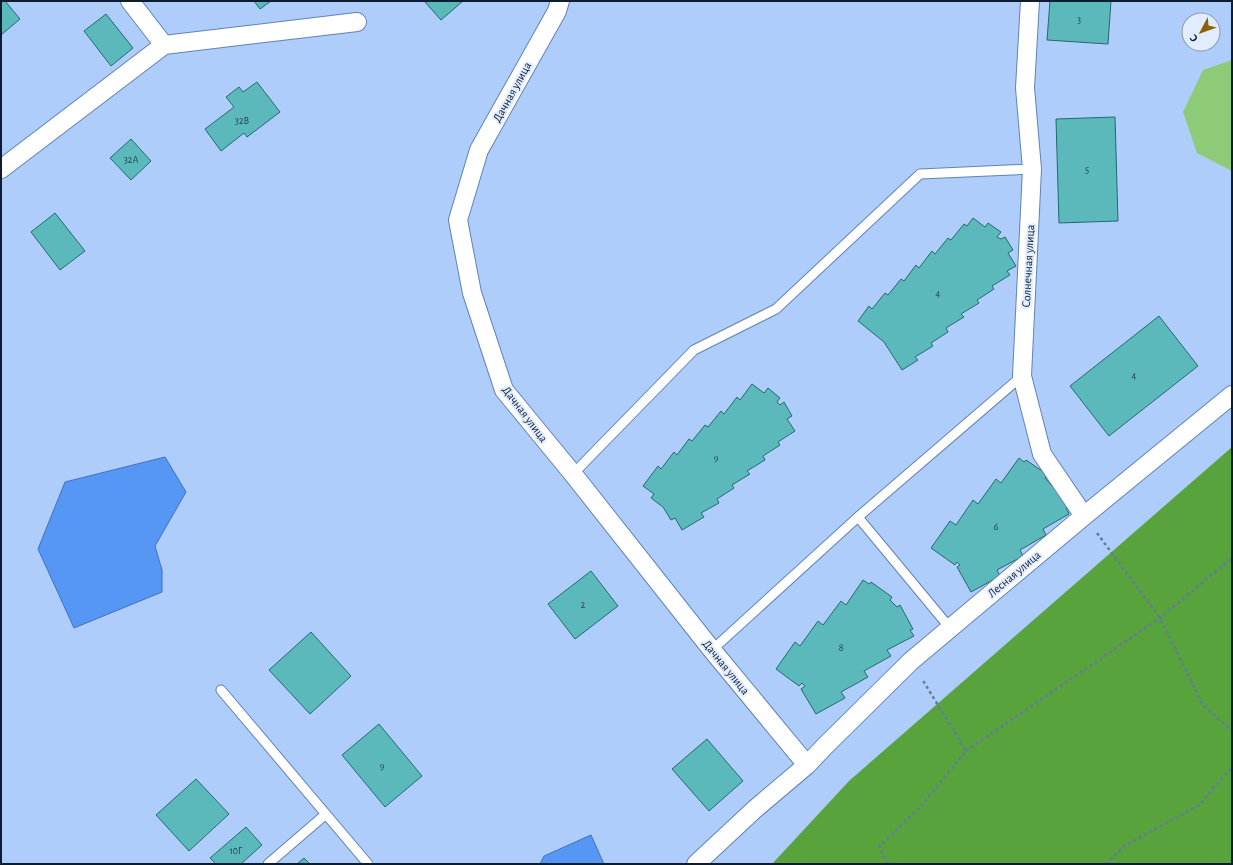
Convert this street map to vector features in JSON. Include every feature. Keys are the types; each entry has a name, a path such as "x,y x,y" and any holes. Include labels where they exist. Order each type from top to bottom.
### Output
{"street":[{"path":"130,1 164,45"},
{"name":"Дачная улица","path":"560,1 557,11 479,150 458,220 472,293 504,390 573,474 712,650 807,765"},
{"name":"Солнечная улица","path":"1030,1 1025,88 1032,169 1022,376 1042,454 1084,516"},
{"path":"1,169 164,45 357,22"},
{"name":"Лесная улица","path":"696,864 754,809 807,765 911,661 1084,516 1232,395"}],"lane":[{"path":"573,474 694,350 776,309 920,174 1032,169"},
{"path":"712,650 858,517 1022,376"},
{"path":"858,517 950,628"},
{"path":"221,690 368,864"},
{"path":"268,864 326,814"}],"path":[{"path":"1084,516 1160,618 1203,705 1232,731"},
{"path":"888,864 879,847 922,805 966,751 1160,618 1232,558"},
{"path":"911,661 966,751"},
{"path":"1106,864 1124,846 1198,806 1232,767"}],"green space":[{"path":"1232,60 1232,171 1197,153 1183,112 1203,70"},
{"path":"1232,447 1232,864 772,864 849,781"}],"water":[{"path":"165,457 186,492 155,546 162,570 162,592 74,628 38,549 65,482"},
{"path":"591,835 604,864 540,864 544,856"}],"building":[{"path":"1,1 5,1 20,19 1,35"},
{"path":"254,1 271,1 260,9"},
{"path":"425,1 463,1 441,20"},
{"path":"1050,1 1111,1 1108,44 1047,40"},
{"path":"106,14 133,48 111,66 84,31"},
{"path":"257,82 280,112 247,137 244,133 221,151 205,129 234,107 226,97 239,87 243,92"},
{"path":"1115,117 1118,221 1059,223 1056,119"},
{"path":"131,139 151,161 131,180 110,158"},
{"path":"55,213 85,251 60,270 31,232"},
{"path":"973,218 985,227 988,223 1001,232 997,237 1001,239 1005,237 1013,250 1008,253 1016,266 1007,271 1010,275 992,286 994,289 977,300 979,303 961,314 964,317 946,328 948,332 931,343 933,346 915,357 918,360 902,370 884,342 858,321 869,306 872,309 885,293 888,295 901,279 904,281 916,265 919,268 932,251 935,254 948,238 951,240 964,224 967,226"},
{"path":"1159,316 1198,366 1109,436 1070,386"},
{"path":"752,384 764,393 768,388 780,398 777,402 780,405 784,402 792,416 787,419 795,431 778,442 780,445 763,456 765,460 747,471 750,474 732,485 734,488 717,499 719,503 701,513 704,517 682,530 675,518 671,520 663,507 651,498 654,494 643,486 658,466 661,469 674,452 677,455 689,439 692,441 705,425 708,427 721,411 724,414 737,397 740,400"},
{"path":"1019,458 1024,462 1026,460 1048,475 1045,478 1052,486 1055,484 1068,507 1066,508 1069,514 1043,529 1046,535 1020,550 1023,556 997,570 1000,576 971,592 957,567 960,565 957,562 955,565 931,548 950,521 956,525 973,500 978,504 996,479 1001,483"},
{"path":"591,571 618,606 575,639 548,604"},
{"path":"863,580 869,584 871,582 892,597 890,600 897,607 900,605 913,629 910,630 914,636 887,650 891,656 864,671 868,677 841,692 845,698 816,714 801,689 805,686 802,683 799,686 776,669 795,642 800,646 818,621 823,625 841,601 846,605"},
{"path":"311,632 351,676 310,714 269,670"},
{"path":"379,724 422,776 385,807 342,755"},
{"path":"707,739 743,781 709,811 672,769"},
{"path":"196,779 229,814 189,851 156,815"},
{"path":"246,827 262,845 241,864 216,864 210,858"},
{"path":"304,858 310,864 297,864"}]}
